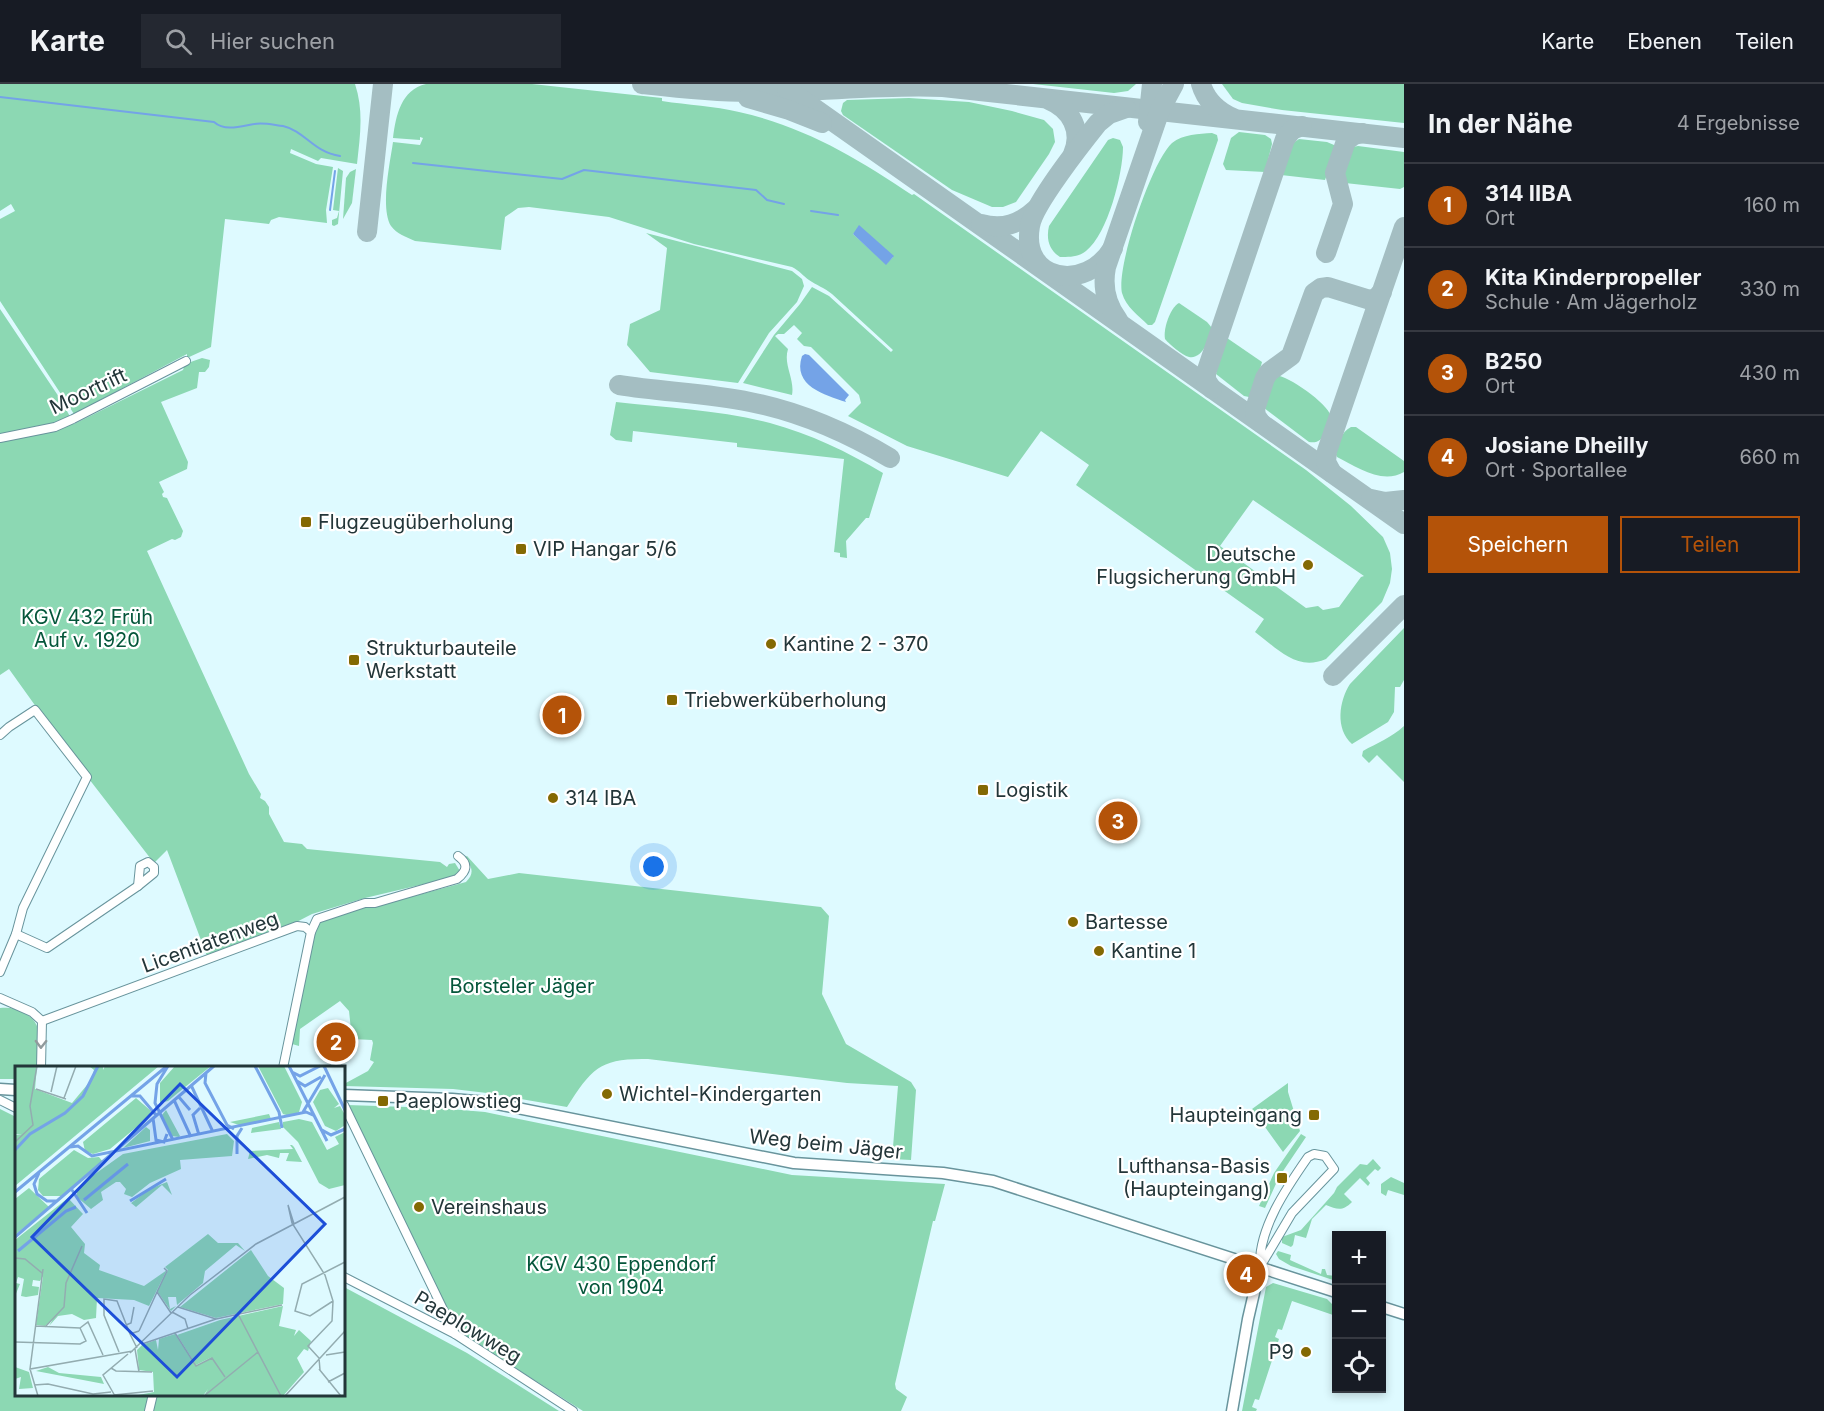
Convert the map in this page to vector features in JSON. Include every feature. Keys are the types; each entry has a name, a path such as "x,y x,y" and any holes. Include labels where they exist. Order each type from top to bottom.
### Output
{"street":[{"name":"Moortrift","path":"0,438 55,427 186,360"},
{"path":"0,735 34,711 87,777 23,908 16,934 0,972"},
{"path":"283,1066 311,932 317,919 365,903 375,903 457,879 466,868 465,863 458,856"},
{"path":"16,934 47,948 138,886"},
{"name":"Licentiatenweg","path":"42,1021 297,926 305,927 311,932"},
{"path":"0,998 32,1012 42,1021 41,1066"},
{"name":"Weg beim Jäger","path":"345,1095 487,1102 794,1163 943,1173 993,1180 1332,1291"},
{"path":"0,1100 15,1108"},
{"path":"345,1107 455,1334"},
{"path":"1232,1411 1252,1297 1260,1267 1292,1213 1334,1168 1325,1156 1318,1154 1308,1158 1289,1185 1263,1241 1259,1254 1260,1267"},
{"name":"Paeplowweg","path":"345,1278 455,1334 573,1411"},
{"path":"1386,1307 1404,1314"},
{"path":"149,1411 153,1396"}],"green space":[{"path":"0,84 355,84 360,114 357,164 321,158 318,161 291,149 290,153 316,164 333,167 326,210 327,223 279,217 271,220 269,224 225,219 211,347 187,358 187,354 74,414 0,301 0,219 15,211 11,204 0,211"},
{"path":"426,84 532,84 662,98 662,101 720,108 763,118 830,145 912,195 914,194 1306,470 1351,506 1383,537 1390,553 1392,569 1390,583 1382,602 1326,659 1305,663 1296,660 1279,651 1255,632 1264,619 1076,485 1089,465 1041,431 1008,477 907,446 848,416 861,403 859,395 811,347 804,346 797,339 802,333 794,325 784,334 775,336 788,349 787,361 792,395 743,383 774,335 812,287 829,296 891,352 893,350 832,294 792,267 694,244 609,217 529,207 518,208 505,217 501,250 415,241 402,235 391,226 388,218 387,185 393,142 420,145 423,138 420,137 420,140 393,138 401,105 405,98 418,87","holes":["857,231 893,257 886,264 853,234","1253,500 1364,576 1339,607 1323,610 1318,606 1306,608 1220,546"]},
{"path":"1033,84 1136,84 1128,91 1114,93"},
{"path":"1222,84 1404,84 1404,123 1282,110 1242,103 1233,99"},
{"path":"909,98 969,102 1044,120 1053,129 1055,142 1016,202 1003,207 992,207 952,190 843,115 841,111 843,103 847,100"},
{"path":"1239,132 1265,135 1271,139 1272,144 1265,172 1226,170 1223,164 1231,138"},
{"path":"1212,133 1217,135 1218,140 1155,322 1148,325 1129,307 1122,293 1124,261 1137,215 1155,170 1172,143 1186,136"},
{"path":"1113,138 1120,140 1123,147 1122,158 1113,202 1101,231 1094,243 1083,253 1077,256 1060,257 1049,244 1049,226 1108,140"},
{"path":"1299,139 1334,145 1336,150 1325,180 1281,175 1292,144"},
{"path":"1358,146 1404,152 1404,187 1400,189 1341,181 1349,150"},
{"path":"338,168 343,171 338,224 334,226 332,220 337,218 339,211 333,210"},
{"path":"356,169 352,203 343,219 346,178"},
{"path":"646,233 792,271 802,279 804,286 797,302 769,333 738,383 650,372 627,345 630,324 660,310 667,248"},
{"path":"1179,303 1212,328 1202,352 1194,357 1183,354 1165,339 1168,319"},
{"name":"KGV 432 Früh Auf v. 1920","path":"0,309 61,400 74,424 183,370 185,364 202,358 210,360 205,372 199,372 197,388 161,402 188,462 187,469 159,482 164,492 163,497 167,498 183,531 181,537 147,551 249,774 261,794 260,798 269,807 269,814 284,842 302,844 307,849 440,862 447,867 455,863 460,871 458,876 365,898 312,914 285,928 207,956 167,850 154,863 72,757 9,669 0,675"},
{"path":"1227,338 1262,362 1254,391 1249,397 1244,396 1216,374 1223,340"},
{"path":"1275,375 1298,385 1323,404 1328,411 1331,416 1328,426 1325,435 1319,441 1309,442 1264,408 1266,390"},
{"path":"616,402 713,412 770,423 828,444 883,473 869,518 866,518 846,541 847,558 840,557 840,553 834,552 844,459 737,447 737,443 633,431 632,442 616,440 610,435"},
{"path":"1351,427 1356,427 1404,461 1404,472 1387,477 1378,476 1337,457 1340,439"},
{"path":"1404,628 1404,680 1400,687 1395,687 1394,712 1388,722 1352,744 1343,731 1340,715 1346,691"},
{"path":"1404,726 1404,782 1377,755 1369,763 1362,756 1363,751"},
{"name":"Borsteler Jäger","path":"467,856 488,879 519,873 821,907 829,916 822,994 846,1044 911,1082 916,1090 911,1160 892,1159 898,1086 847,1083 632,1059 608,1063 599,1068 583,1083 567,1107 453,1089 345,1086 345,1083 368,1071 374,1062 370,1060 373,1043 372,1040 352,1039 349,1011 340,1001 300,1029 299,1046 292,1044 316,921 360,907 374,907 466,882 471,873 471,867 465,857"},
{"path":"0,1008 12,1008 30,1017 38,1029 40,1036 39,1066 15,1066 15,1079 0,1079"},
{"path":"1288,1083 1288,1092 1300,1131 1283,1152 1252,1109"},
{"name":"KGV 430 Eppendorf von 1904","path":"347,1105 485,1112 792,1175 945,1184 935,1221 933,1221 895,1384 896,1389 907,1397 901,1411 583,1411 459,1332"},
{"path":"0,1109 15,1116 15,1396 150,1396 146,1411 0,1411"},
{"path":"1301,1134 1306,1137 1279,1177 1265,1208 1259,1206 1274,1173"},
{"path":"1373,1159 1381,1168 1378,1171 1375,1169 1366,1178 1370,1183 1368,1186 1360,1178 1344,1194 1352,1202 1339,1209 1326,1205 1312,1219 1306,1238 1295,1235 1291,1247 1282,1243 1282,1237 1301,1230 1337,1187 1360,1164 1367,1165"},
{"path":"1391,1177 1404,1183 1404,1195 1388,1190 1386,1196 1381,1193 1381,1184"},
{"path":"1278,1251 1291,1255 1290,1260 1321,1274 1322,1269 1325,1269 1327,1275 1332,1276 1332,1280 1291,1266 1279,1259 1276,1254"},
{"path":"1273,1283 1327,1299 1332,1304 1332,1315 1292,1301 1282,1330 1278,1329 1275,1337 1279,1339 1259,1400 1255,1399 1252,1407 1257,1409 1256,1411 1242,1411 1266,1287"},
{"path":"345,1288 467,1353 559,1411 153,1411 157,1396 345,1396"}],"water":[{"path":"859,225 894,256 886,265 853,234"},
{"path":"809,355 849,395 846,402 812,388 806,382 800,366 802,356"}],"waterway":[{"path":"0,97 214,122 228,128 261,123 283,126 297,132 323,150 340,156"},
{"path":"413,163 562,179 584,170 756,190 767,200 784,204"},
{"path":"330,210 335,171"},
{"path":"811,211 838,215"}],"taxiway":[{"path":"367,232 383,84"},
{"path":"642,84 709,91 748,92 943,87 1404,138"},
{"path":"1148,122 1152,84"},
{"path":"1118,320 1110,308 1106,295 1104,281 1106,267 1160,110 1174,84"},
{"path":"1201,84 1213,105 1233,118"},
{"path":"787,89 1404,524"},
{"path":"748,98 822,123"},
{"path":"1049,100 1063,109 1073,122 1077,137 1073,154"},
{"path":"1113,248 1101,262 1087,271 1072,276 1058,275 1045,269 1035,259 1030,245 1030,226 1033,216 1049,189 1098,123 1109,114 1126,108"},
{"path":"1212,389 1206,380 1206,373 1285,139 1292,130 1302,126"},
{"path":"1326,253 1343,204 1335,173 1346,141 1362,133"},
{"path":"981,224 1004,226 1024,219 1036,209"},
{"path":"1332,473 1326,462 1327,451 1404,227"},
{"path":"1261,423 1256,416 1255,409 1265,378 1269,372 1291,356 1314,293 1321,288 1328,287 1370,300 1382,292"},
{"path":"619,385 718,397 769,406 823,424 890,458"},
{"path":"1371,499 1385,502 1404,500"},
{"path":"1333,676 1404,605"}],"place":[{"name":"Flugzeugüberholung","path":"306,522"},
{"name":"VIP Hangar 5/6","path":"521,549"},
{"name":"Deutsche Flugsicherung GmbH","path":"1308,565"},
{"name":"Kantine 2 - 370","path":"771,644"},
{"name":"Strukturbauteile Werkstatt","path":"354,660"},
{"name":"Triebwerküberholung","path":"672,700"},
{"name":"314 IIBA","path":"562,715"},
{"name":"Logistik","path":"983,790"},
{"name":"314 IBA","path":"553,798"},
{"name":"B250","path":"1118,821"},
{"name":"Bartesse","path":"1073,922"},
{"name":"Kantine 1","path":"1099,951"},
{"name":"Kita Kinderpropeller","path":"336,1042"},
{"name":"Wichtel-Kindergarten","path":"607,1094"},
{"name":"Paeplowstieg","path":"383,1101"},
{"name":"Haupteingang","path":"1314,1115"},
{"name":"Lufthansa-Basis (Haupteingang)","path":"1282,1178"},
{"name":"Vereinshaus","path":"419,1207"},
{"name":"Josiane Dheilly","path":"1246,1274"},
{"name":"P9","path":"1306,1352"}]}
